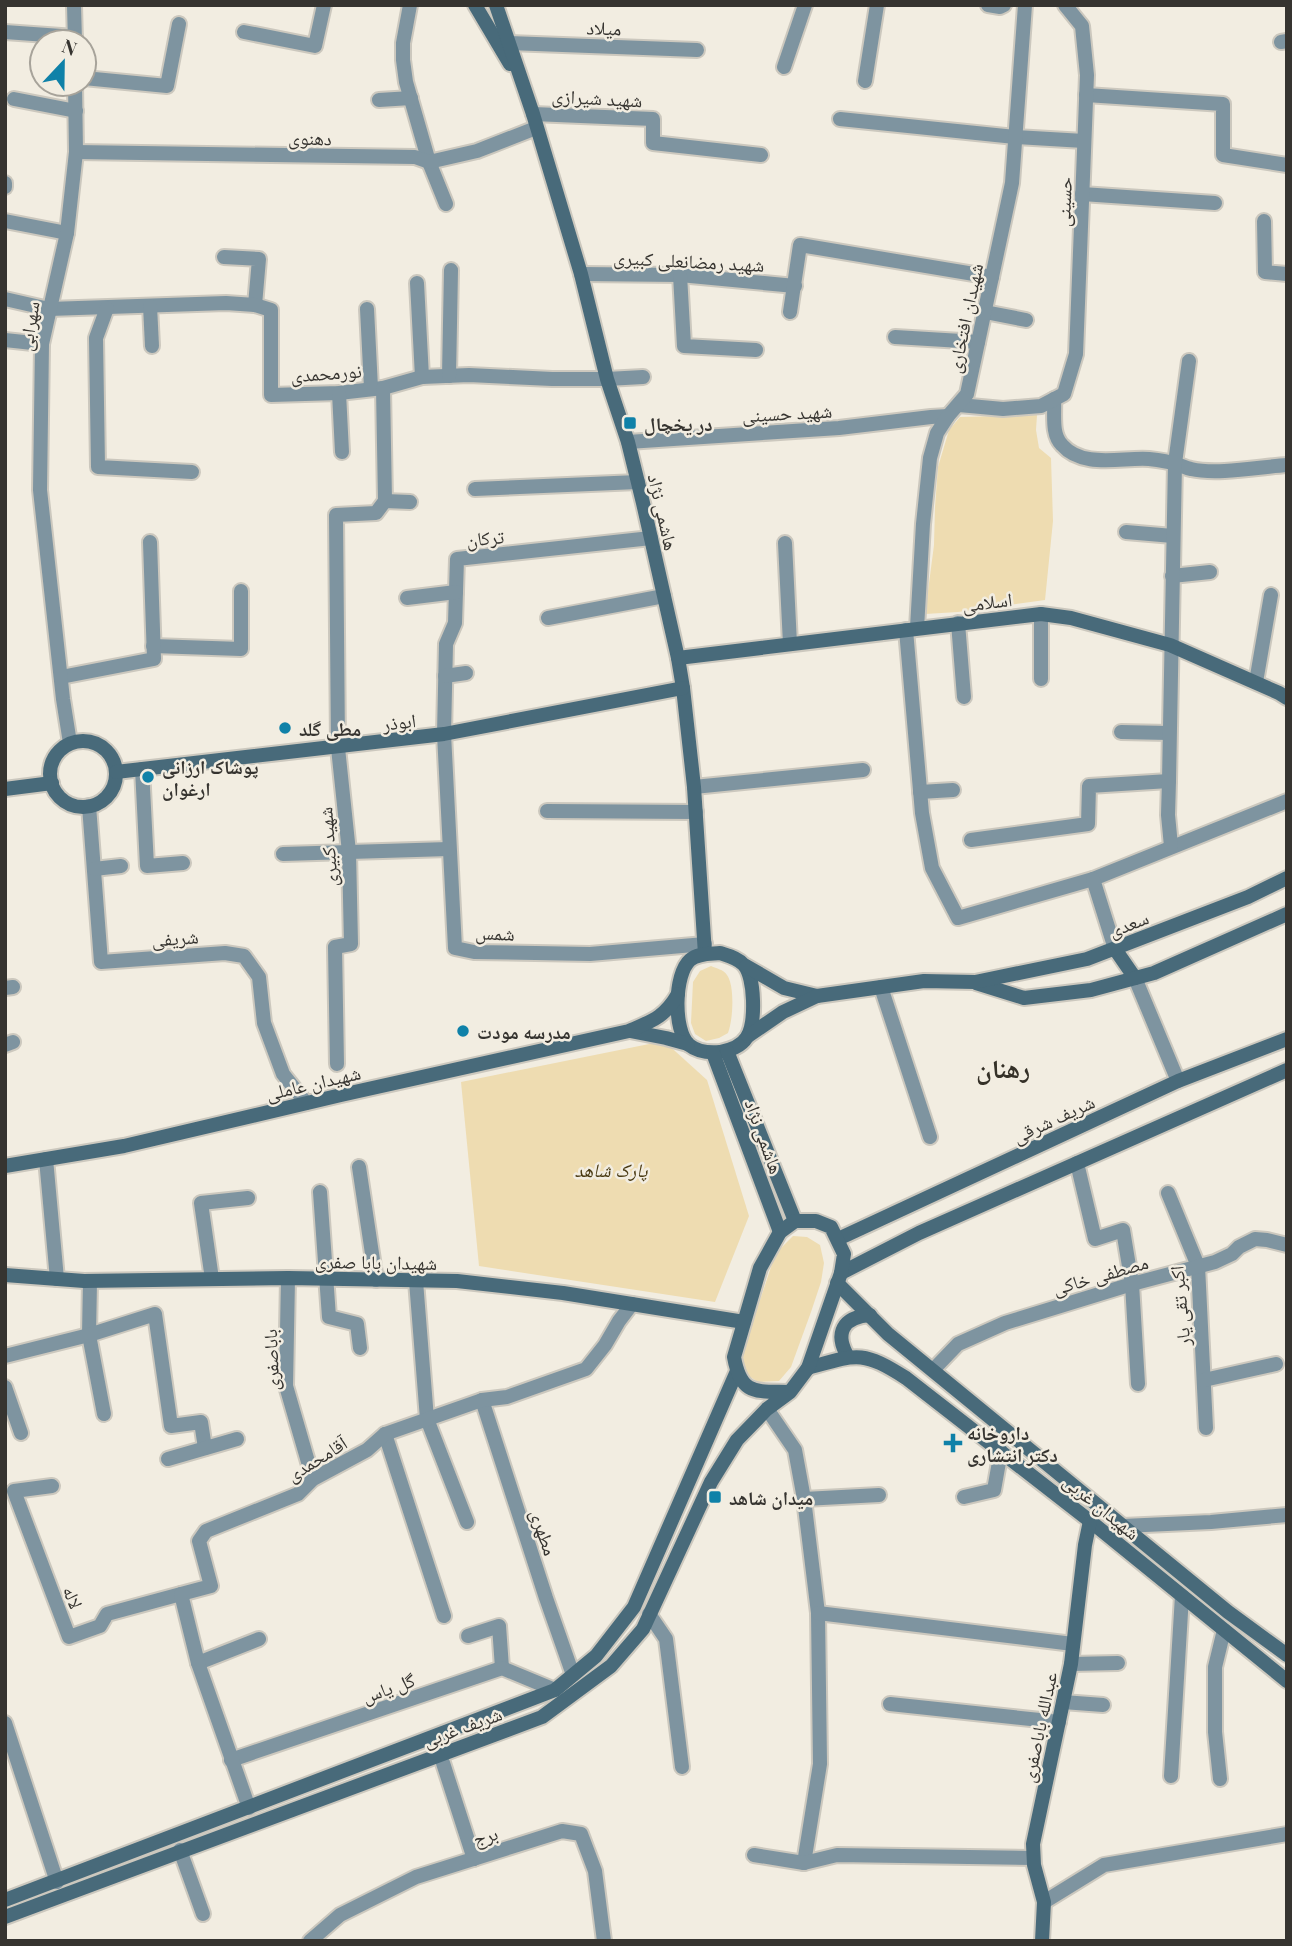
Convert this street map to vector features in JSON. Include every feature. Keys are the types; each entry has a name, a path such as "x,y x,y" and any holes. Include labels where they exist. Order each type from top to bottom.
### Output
{"main road":[{"name":"هاشمی نژاد","path":"475,5 525,91"},
{"name":"هاشمی نژاد","path":"496,5 535,121 581,274 607,379 628,442 678,658 694,787 705,949"},
{"name":"اسلامی","path":"678,658 1041,614 1071,618 1170,645 1287,698"},
{"name":"ابوذر","path":"116,772 444,734 683,688"},
{"path":"83,741 95,743 106,750 113,760 116,772 109,794 100,802 77,806 66,802 57,794 50,771 60,750 70,743 83,741"},
{"path":"5,789 52,783"},
{"name":"سعدی","path":"817,996 924,981 975,982 1087,959 1248,897 1287,878"},
{"name":"سعدی","path":"975,982 1024,998 1091,990 1154,973 1287,914"},
{"path":"705,949 735,958 784,988 817,996 783,1012 748,1036 740,1045 720,1052 698,1050 688,1044 678,1016 679,981 684,967 691,958 705,949"},
{"path":"1115,949 1135,978"},
{"path":"746,966 752,1001 752,1023 748,1036"},
{"name":"شهیدان عاملی","path":"5,1166 124,1146 629,1031 660,1018 678,995"},
{"name":"شهیدان عاملی","path":"629,1031 688,1044"},
{"name":"شریف شرقی","path":"838,1239 1178,1081 1287,1039"},
{"name":"هاشمی نژاد","path":"720,1052 795,1221"},
{"name":"هاشمی نژاد","path":"720,1052 780,1233"},
{"path":"839,1278 919,1233 1287,1070"},
{"path":"795,1221 816,1221 831,1227 844,1254 839,1278 808,1368 790,1392 755,1391 741,1380 734,1357 760,1268 780,1233 795,1221"},
{"name":"شهیدان بابا صفری","path":"5,1275 90,1281 288,1278 457,1281 563,1293 744,1322"},
{"name":"شهیدان غربی","path":"839,1278 888,1334 1228,1612 1287,1655"},
{"path":"848,1357 842,1346 842,1334 847,1322 858,1316 870,1315"},
{"name":"شهیدان غربی","path":"808,1368 855,1355 881,1362 906,1378 1090,1521 1287,1681"},
{"name":"شریف غربی","path":"5,1900 555,1690 596,1656 634,1607 737,1371"},
{"name":"شریف غربی","path":"5,1917 542,1717 611,1666 643,1629 711,1482 736,1442 767,1409 790,1392"},
{"path":"712,1430 722,1427 730,1432 736,1442"},
{"name":"عبدالله باباصفری","path":"1042,1941 1044,1902 1034,1865 1033,1844 1071,1664 1090,1521"}],"street":[{"path":"74,5 75,28"},
{"path":"244,32 315,46 324,5"},
{"path":"410,5 403,43 403,60 429,162 446,204"},
{"path":"784,67 805,5"},
{"path":"864,81 877,5"},
{"path":"988,5 1004,5"},
{"name":"شهیدان افتخاری","path":"1025,5 1012,183 985,313 967,394 937,433 930,458 911,629 920,792 932,868 958,918 1093,879"},
{"name":"حسینی","path":"1054,399 1064,394 1076,354 1087,75 1082,26 1065,5"},
{"path":"98,79 167,86 179,24"},
{"path":"5,32 28,34"},
{"name":"میلاد","path":"509,43 697,50"},
{"path":"1086,95 1223,104 1223,155 1287,165"},
{"name":"سهرابی","path":"70,743 40,490 42,344 67,233 76,152 76,98"},
{"path":"14,99 76,111"},
{"path":"379,100 411,99"},
{"name":"شهید شیرازی","path":"535,121 653,119 653,143 761,155"},
{"path":"840,119 1015,137 1084,141"},
{"name":"دهنوی","path":"76,152 415,157 429,162 477,151 535,121"},
{"path":"1082,194 1215,203"},
{"path":"5,221 67,233"},
{"path":"1264,221 1265,272 1287,274"},
{"path":"790,312 800,245 992,277"},
{"path":"5,299 50,309 226,303 255,305 259,259 224,257"},
{"path":"449,376 451,270"},
{"name":"شهید رمضانعلی کبیری","path":"581,274 680,275 795,286"},
{"path":"680,275 684,346 756,351"},
{"path":"417,284 422,377"},
{"name":"نورمحمدی","path":"255,305 271,310 271,395 339,393 377,388 422,377 643,377"},
{"path":"150,306 152,346"},
{"path":"107,308 96,338 97,467 192,472"},
{"path":"368,309 385,501 410,502"},
{"path":"985,313 1026,320"},
{"path":"895,337 978,342"},
{"path":"5,340 42,344"},
{"path":"1171,846 1168,781 1175,463 1189,361"},
{"path":"339,393 342,452"},
{"path":"959,405 1003,409 1041,406 1054,399 1055,434 1062,446 1075,455 1099,461 1149,459 1175,463 1190,469 1214,471 1287,465"},
{"name":"شهید حسینی","path":"628,442 839,428 948,416"},
{"path":"475,489 638,482"},
{"name":"شهید کبیری","path":"337,1064 335,947 351,944 349,852 338,748 336,515 376,513 385,501"},
{"path":"1126,532 1173,536"},
{"name":"ترکان","path":"444,734 446,644 455,623 457,559 651,538"},
{"path":"61,677 154,659 150,542"},
{"path":"785,543 790,644"},
{"path":"1172,576 1210,572"},
{"path":"153,646 241,649 241,591"},
{"path":"407,598 456,592"},
{"path":"1256,682 1271,595"},
{"path":"548,618 664,596"},
{"path":"1041,614 1041,679"},
{"path":"958,623 964,696"},
{"path":"445,676 466,673"},
{"path":"1121,732 1169,733"},
{"name":"شمس","path":"444,734 455,948 474,952 590,954 705,949"},
{"path":"142,769 147,866 183,863"},
{"path":"694,787 863,770"},
{"path":"971,840 1088,824 1089,786 1168,781"},
{"path":"920,792 953,790"},
{"path":"1115,949 1093,879 1287,800"},
{"name":"شریفی","path":"89,806 101,962 225,953 244,956 259,977 264,1023 283,1074 306,1103"},
{"path":"547,811 696,812"},
{"path":"283,854 449,849"},
{"path":"94,869 121,866"},
{"path":"1135,978 1178,1081"},
{"path":"881,987 930,1137"},
{"path":"46,1159 57,1279"},
{"path":"1077,1163 1096,1239 1123,1230 1132,1284 1138,1384"},
{"path":"359,1167 376,1280"},
{"path":"320,1192 329,1317 357,1324 360,1348"},
{"name":"اکبر تقی یار","path":"1168,1193 1198,1266 1206,1429"},
{"path":"212,1279 201,1203 248,1198"},
{"name":"مصطفی خاکی","path":"933,1370 958,1344 1004,1322 1198,1266 1232,1254 1255,1239 1287,1245"},
{"name":"باباصفری","path":"288,1278 286,1386 313,1479"},
{"path":"416,1280 427,1419 467,1522"},
{"path":"90,1281 89,1335 104,1414"},
{"name":"آقامحمدی","path":"181,1594 211,1586 199,1541 206,1531 298,1494 313,1479 368,1450 385,1434 482,1400 508,1396 586,1369 632,1304"},
{"path":"5,1356 89,1335 155,1314 171,1426 201,1422 205,1448"},
{"path":"1204,1380 1276,1364"},
{"path":"5,1387 21,1433"},
{"name":"مطهری","path":"482,1400 541,1585 573,1675"},
{"path":"767,1409 795,1450 818,1613 820,1764 804,1863"},
{"path":"385,1434 444,1616"},
{"path":"167,1460 237,1439"},
{"path":"964,1497 994,1490 1000,1451"},
{"name":"لاله","path":"52,1486 14,1491 69,1637 100,1626 107,1614 181,1594"},
{"path":"804,1499 879,1495"},
{"path":"1123,1526 1287,1515"},
{"path":"181,1594 198,1663 249,1808"},
{"path":"1171,1776 1182,1596"},
{"path":"818,1613 1073,1644"},
{"path":"649,1615 666,1639 682,1767"},
{"path":"468,1636 499,1626 502,1668 555,1690"},
{"path":"1220,1779 1215,1732 1215,1667 1224,1630"},
{"path":"198,1663 259,1639"},
{"path":"1071,1664 1118,1662"},
{"name":"گل یاس","path":"231,1760 502,1668"},
{"path":"1063,1702 1103,1705"},
{"path":"890,1704 1059,1722"},
{"path":"5,1723 57,1882"},
{"path":"443,1763 474,1858"},
{"name":"برج","path":"310,1941 340,1915 416,1877 562,1831 581,1834 595,1871 604,1941"},
{"path":"1044,1902 1104,1865 1287,1834"},
{"path":"180,1850 203,1914"},
{"path":"754,1856 804,1863 837,1855 1033,1858"}],"green space":[{"path":"1037,415 1039,448 1051,458 1053,521 1045,600 925,614 934,545 938,467 949,430 960,417"},
{"path":"711,966 724,971 730,980 732,1012 728,1033 706,1041 695,1034 691,1023 693,982 700,971"},
{"name":"پارک شاهد","path":"664,1041 707,1080 749,1216 715,1302 479,1266 461,1082"},
{"path":"793,1236 807,1237 820,1245 824,1263 821,1282 791,1367 779,1381 758,1382 747,1375 742,1361 746,1342 772,1264 781,1248"}],"place":[{"name":"در یخچال","path":"630,423"},
{"name":"مطی گلد","path":"285,728"},
{"name":"پوشاک ارزانی ارغوان","path":"148,777"},
{"name":"مدرسه مودت","path":"463,1031"},
{"name":"داروخانه دکتر انتشاری","path":"953,1443"},
{"name":"میدان شاهد","path":"715,1497"}],"district":[{"name":"رهنان","path":"1003,1067"}]}
